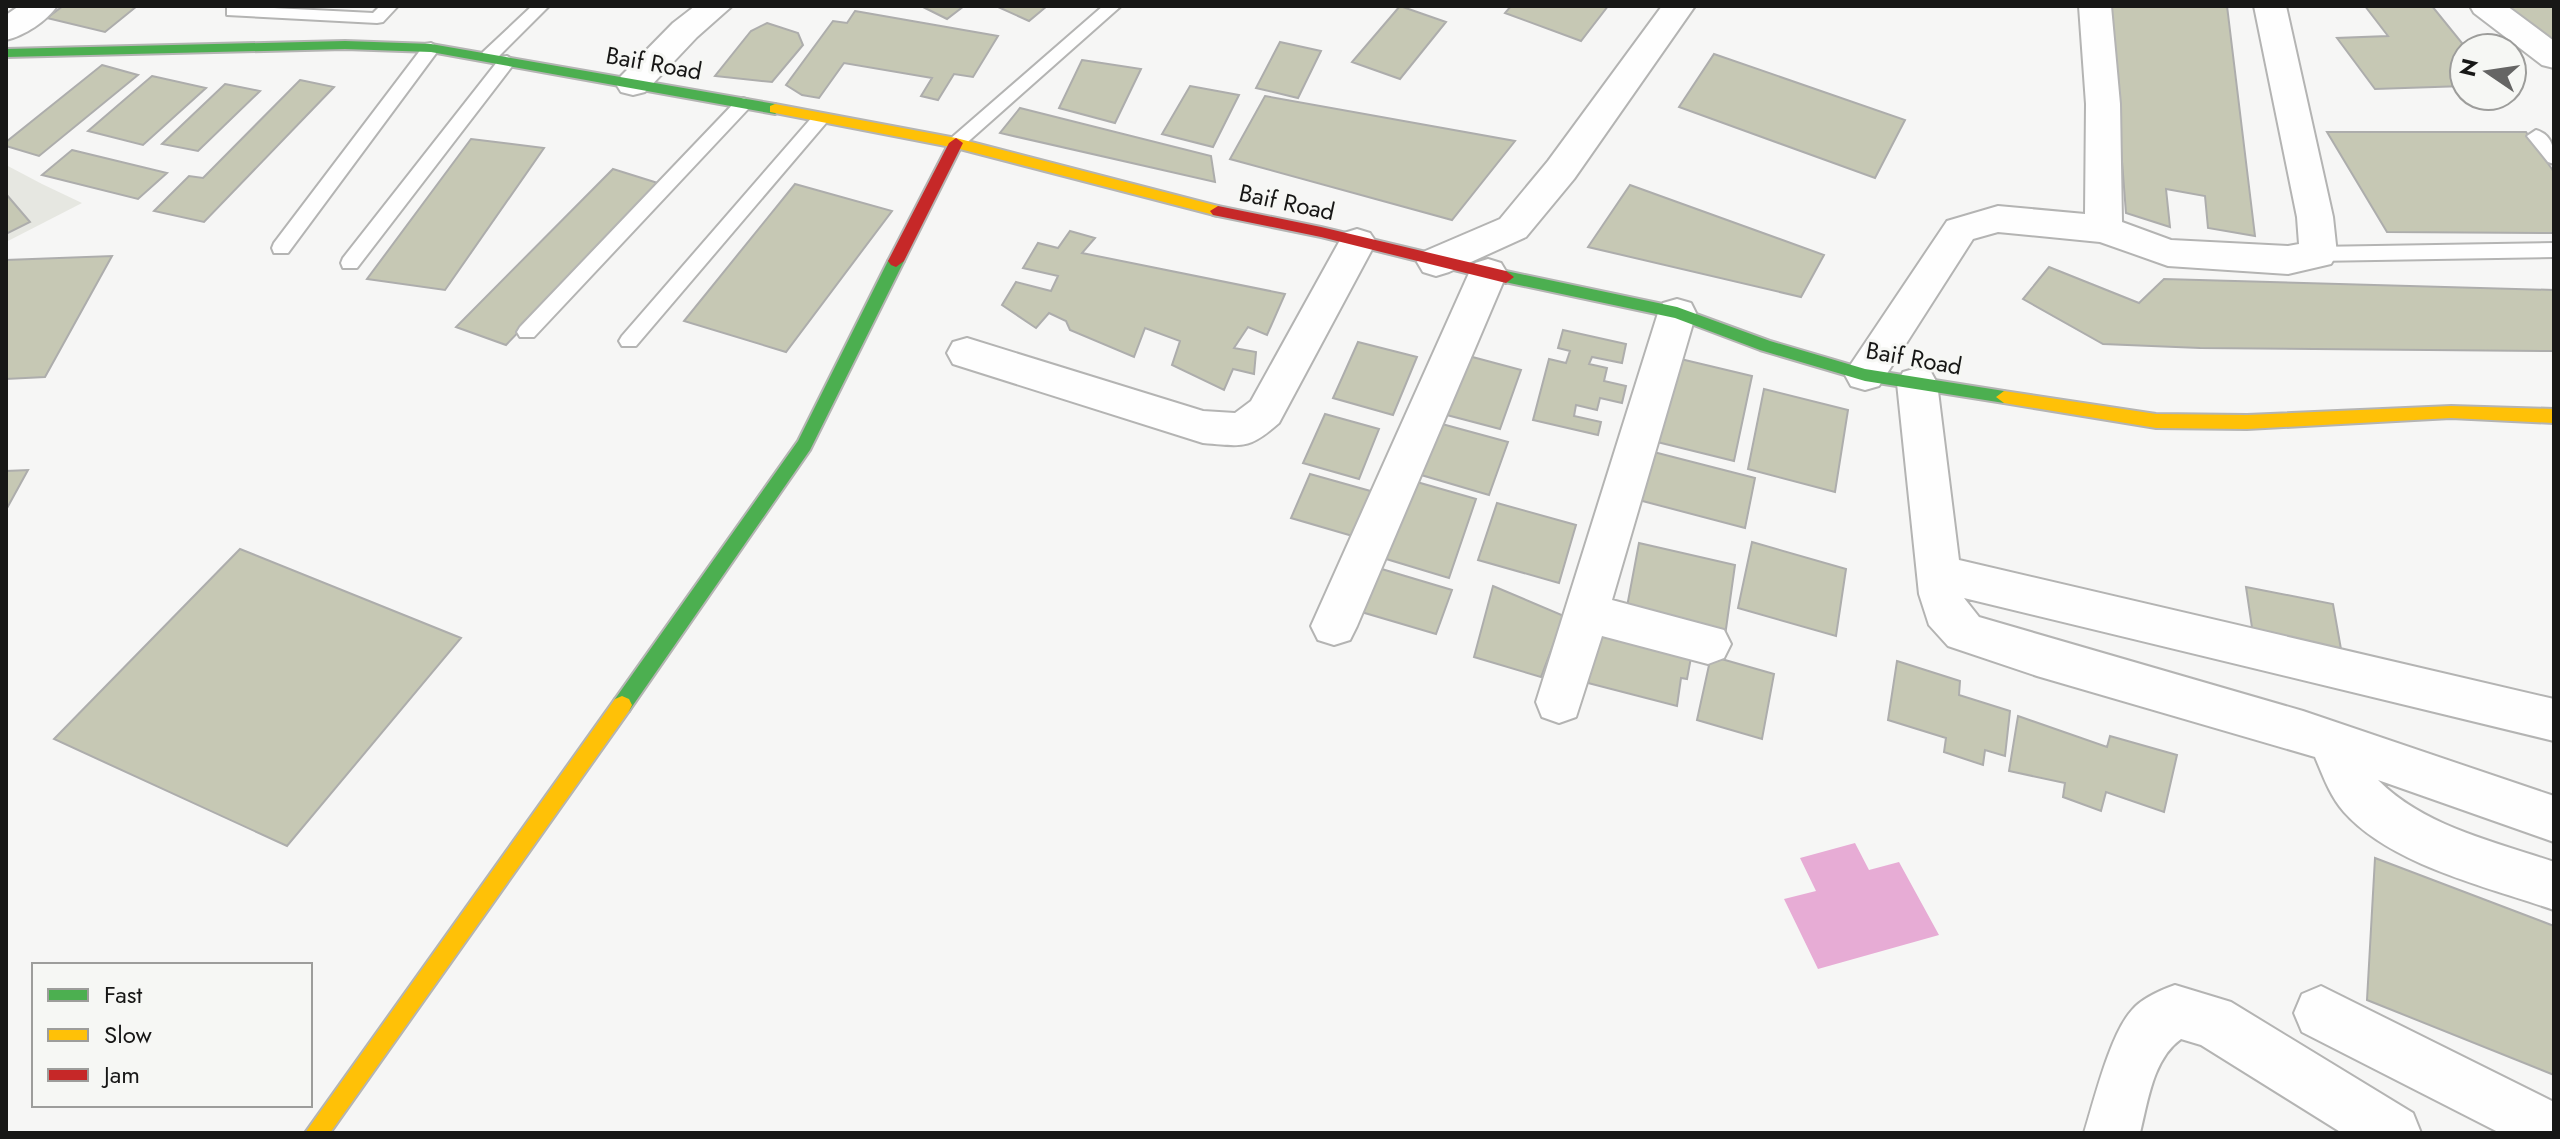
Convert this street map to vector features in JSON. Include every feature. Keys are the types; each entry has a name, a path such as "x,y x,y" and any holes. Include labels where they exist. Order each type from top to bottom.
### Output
{"street":[{"path":"6,30 41,6"},
{"path":"633,84 685,30 716,6"},
{"path":"1436,262 1513,228 1561,170 1679,6"},
{"path":"2095,6 2103,104 2104,229"},
{"path":"1865,375 1960,230 1998,219 2104,229 2168,253 2288,260 2318,254 2315,217 2270,6"},
{"path":"2486,6 2554,57"},
{"name":"Baif Road","path":"6,53 345,45 431,48 956,143 1092,182 1436,262 1677,313 1766,346 1865,375 2156,421 2247,422 2451,412 2554,416"},
{"path":"316,1133 484,901 804,445 956,143"},
{"path":"967,353 1203,427 1243,430 1265,412 1357,242"},
{"path":"1334,626 1488,273"},
{"path":"1559,702 1677,313"},
{"path":"1917,383 1937,573 1945,611 1964,632 2303,732 2554,819"},
{"path":"1937,573 2554,720"},
{"path":"1586,613 1708,644"},
{"path":"2333,744 2345,773 2363,799 2390,821 2423,839 2554,886"},
{"path":"2112,1133 2130,1069 2150,1029 2175,1011 2212,1021 2393,1133"},
{"path":"2321,1013 2554,1131"}],"lane":[{"path":"239,6 233,11 377,18 390,6"},
{"path":"350,263 498,58 541,6"},
{"path":"956,143 1113,6"},
{"path":"281,248 431,48"},
{"path":"527,332 743,104"},
{"path":"629,341 820,119"},
{"path":"2536,136 2554,158"},
{"path":"2315,254 2554,250"}],"shaded area":[{"path":"6,165 42,184 82,203 6,242"},
{"path":"1855,843 1869,870 1899,862 1939,935 1818,969 1784,899 1816,891 1800,858"}],"building":[{"path":"63,6 137,6 105,32 47,18"},
{"path":"921,6 964,6 947,19"},
{"path":"996,6 1047,6 1029,21"},
{"path":"1400,6 1446,22 1400,79 1352,62"},
{"path":"1511,6 1608,6 1581,41 1505,13"},
{"path":"2110,6 2227,6 2255,236 2208,228 2205,196 2166,189 2170,227 2126,213"},
{"path":"2365,6 2432,6 2453,32 2448,32 2448,87 2375,89 2337,38 2388,36"},
{"path":"2501,6 2554,6 2554,42"},
{"path":"855,11 998,36 973,77 954,74 938,100 921,96 932,78 844,63 819,98 802,95 786,85 833,21 847,23"},
{"path":"767,23 798,33 803,45 772,82 715,76 751,31"},
{"path":"1280,42 1321,51 1298,98 1256,88"},
{"path":"1714,54 1905,120 1875,178 1679,107"},
{"path":"1082,60 1141,69 1115,123 1059,108"},
{"path":"102,65 138,75 39,156 6,146 6,142"},
{"path":"152,76 206,88 143,145 88,131"},
{"path":"300,80 334,87 204,222 154,211 189,176 203,178"},
{"path":"225,84 260,91 198,151 162,144"},
{"path":"1190,86 1239,95 1213,147 1162,134"},
{"path":"1265,96 1515,141 1452,220 1230,159"},
{"path":"1020,108 1211,156 1215,182 1000,133"},
{"path":"2327,132 2526,132 2554,172 2554,233 2387,232"},
{"path":"471,139 544,148 445,290 367,279"},
{"path":"72,150 167,173 138,199 42,175"},
{"path":"613,169 661,184 506,345 456,327"},
{"path":"795,184 892,211 786,352 684,321"},
{"path":"1630,185 1824,255 1801,297 1588,247"},
{"path":"6,194 30,222 6,234"},
{"path":"1070,231 1095,238 1082,253 1285,294 1267,335 1248,327 1234,348 1256,352 1254,374 1233,369 1224,390 1172,365 1180,341 1145,328 1134,357 1070,330 1066,321 1049,313 1036,328 1002,305 1016,282 1051,291 1058,276 1023,268 1038,243 1058,248"},
{"path":"112,256 45,377 6,379 6,260"},
{"path":"2049,267 2139,303 2164,279 2554,290 2554,351 2200,348 2103,344 2023,299"},
{"path":"1563,330 1626,344 1622,363 1592,357 1589,364 1607,368 1604,381 1626,386 1622,403 1600,398 1597,410 1576,405 1574,416 1601,422 1598,435 1533,420 1549,359 1566,363 1570,351 1558,348"},
{"path":"1358,342 1417,357 1393,415 1333,398"},
{"path":"1465,355 1521,370 1500,429 1443,414"},
{"path":"1668,356 1752,376 1734,461 1645,439"},
{"path":"1764,389 1848,410 1835,492 1748,469"},
{"path":"1325,414 1379,429 1359,479 1303,463"},
{"path":"1431,421 1508,442 1489,495 1411,472"},
{"path":"1642,449 1755,478 1745,528 1631,498"},
{"path":"28,470 6,510 6,471"},
{"path":"1310,474 1374,492 1356,537 1291,518"},
{"path":"1403,478 1476,499 1449,578 1373,555"},
{"path":"1497,503 1576,525 1559,583 1478,560"},
{"path":"1752,542 1846,569 1836,636 1738,608"},
{"path":"1639,543 1735,565 1725,636 1626,612"},
{"path":"240,549 461,638 287,846 54,739"},
{"path":"1375,567 1452,590 1436,634 1358,611"},
{"path":"1493,586 1564,616 1541,677 1474,657"},
{"path":"2246,587 2333,604 2344,666 2255,648"},
{"path":"1623,631 1692,652 1687,679 1681,678 1677,706 1588,683 1597,635 1621,641"},
{"path":"1711,656 1774,674 1762,739 1697,720"},
{"path":"1897,661 1960,681 1959,695 2010,711 2005,756 1985,750 1983,765 1944,752 1946,738 1888,720"},
{"path":"2018,716 2107,747 2110,736 2177,755 2164,812 2106,792 2101,811 2063,797 2065,783 2009,771"},
{"path":"2375,858 2554,926 2554,1075 2367,1000"}],"traffic: fast":[{"path":"6,53 345,45 431,48 775,109"},
{"path":"622,705 804,445 896,261"},
{"path":"1506,277 1677,313 1766,346 1865,375 2004,397"}],"traffic: slow":[{"path":"775,109 956,143 1218,211"},
{"path":"2004,397 2156,421 2247,422 2451,412 2554,416"},
{"path":"316,1133 622,705"}],"traffic: jam":[{"path":"896,261 956,143"},
{"path":"1218,211 1321,232 1506,277"}]}
